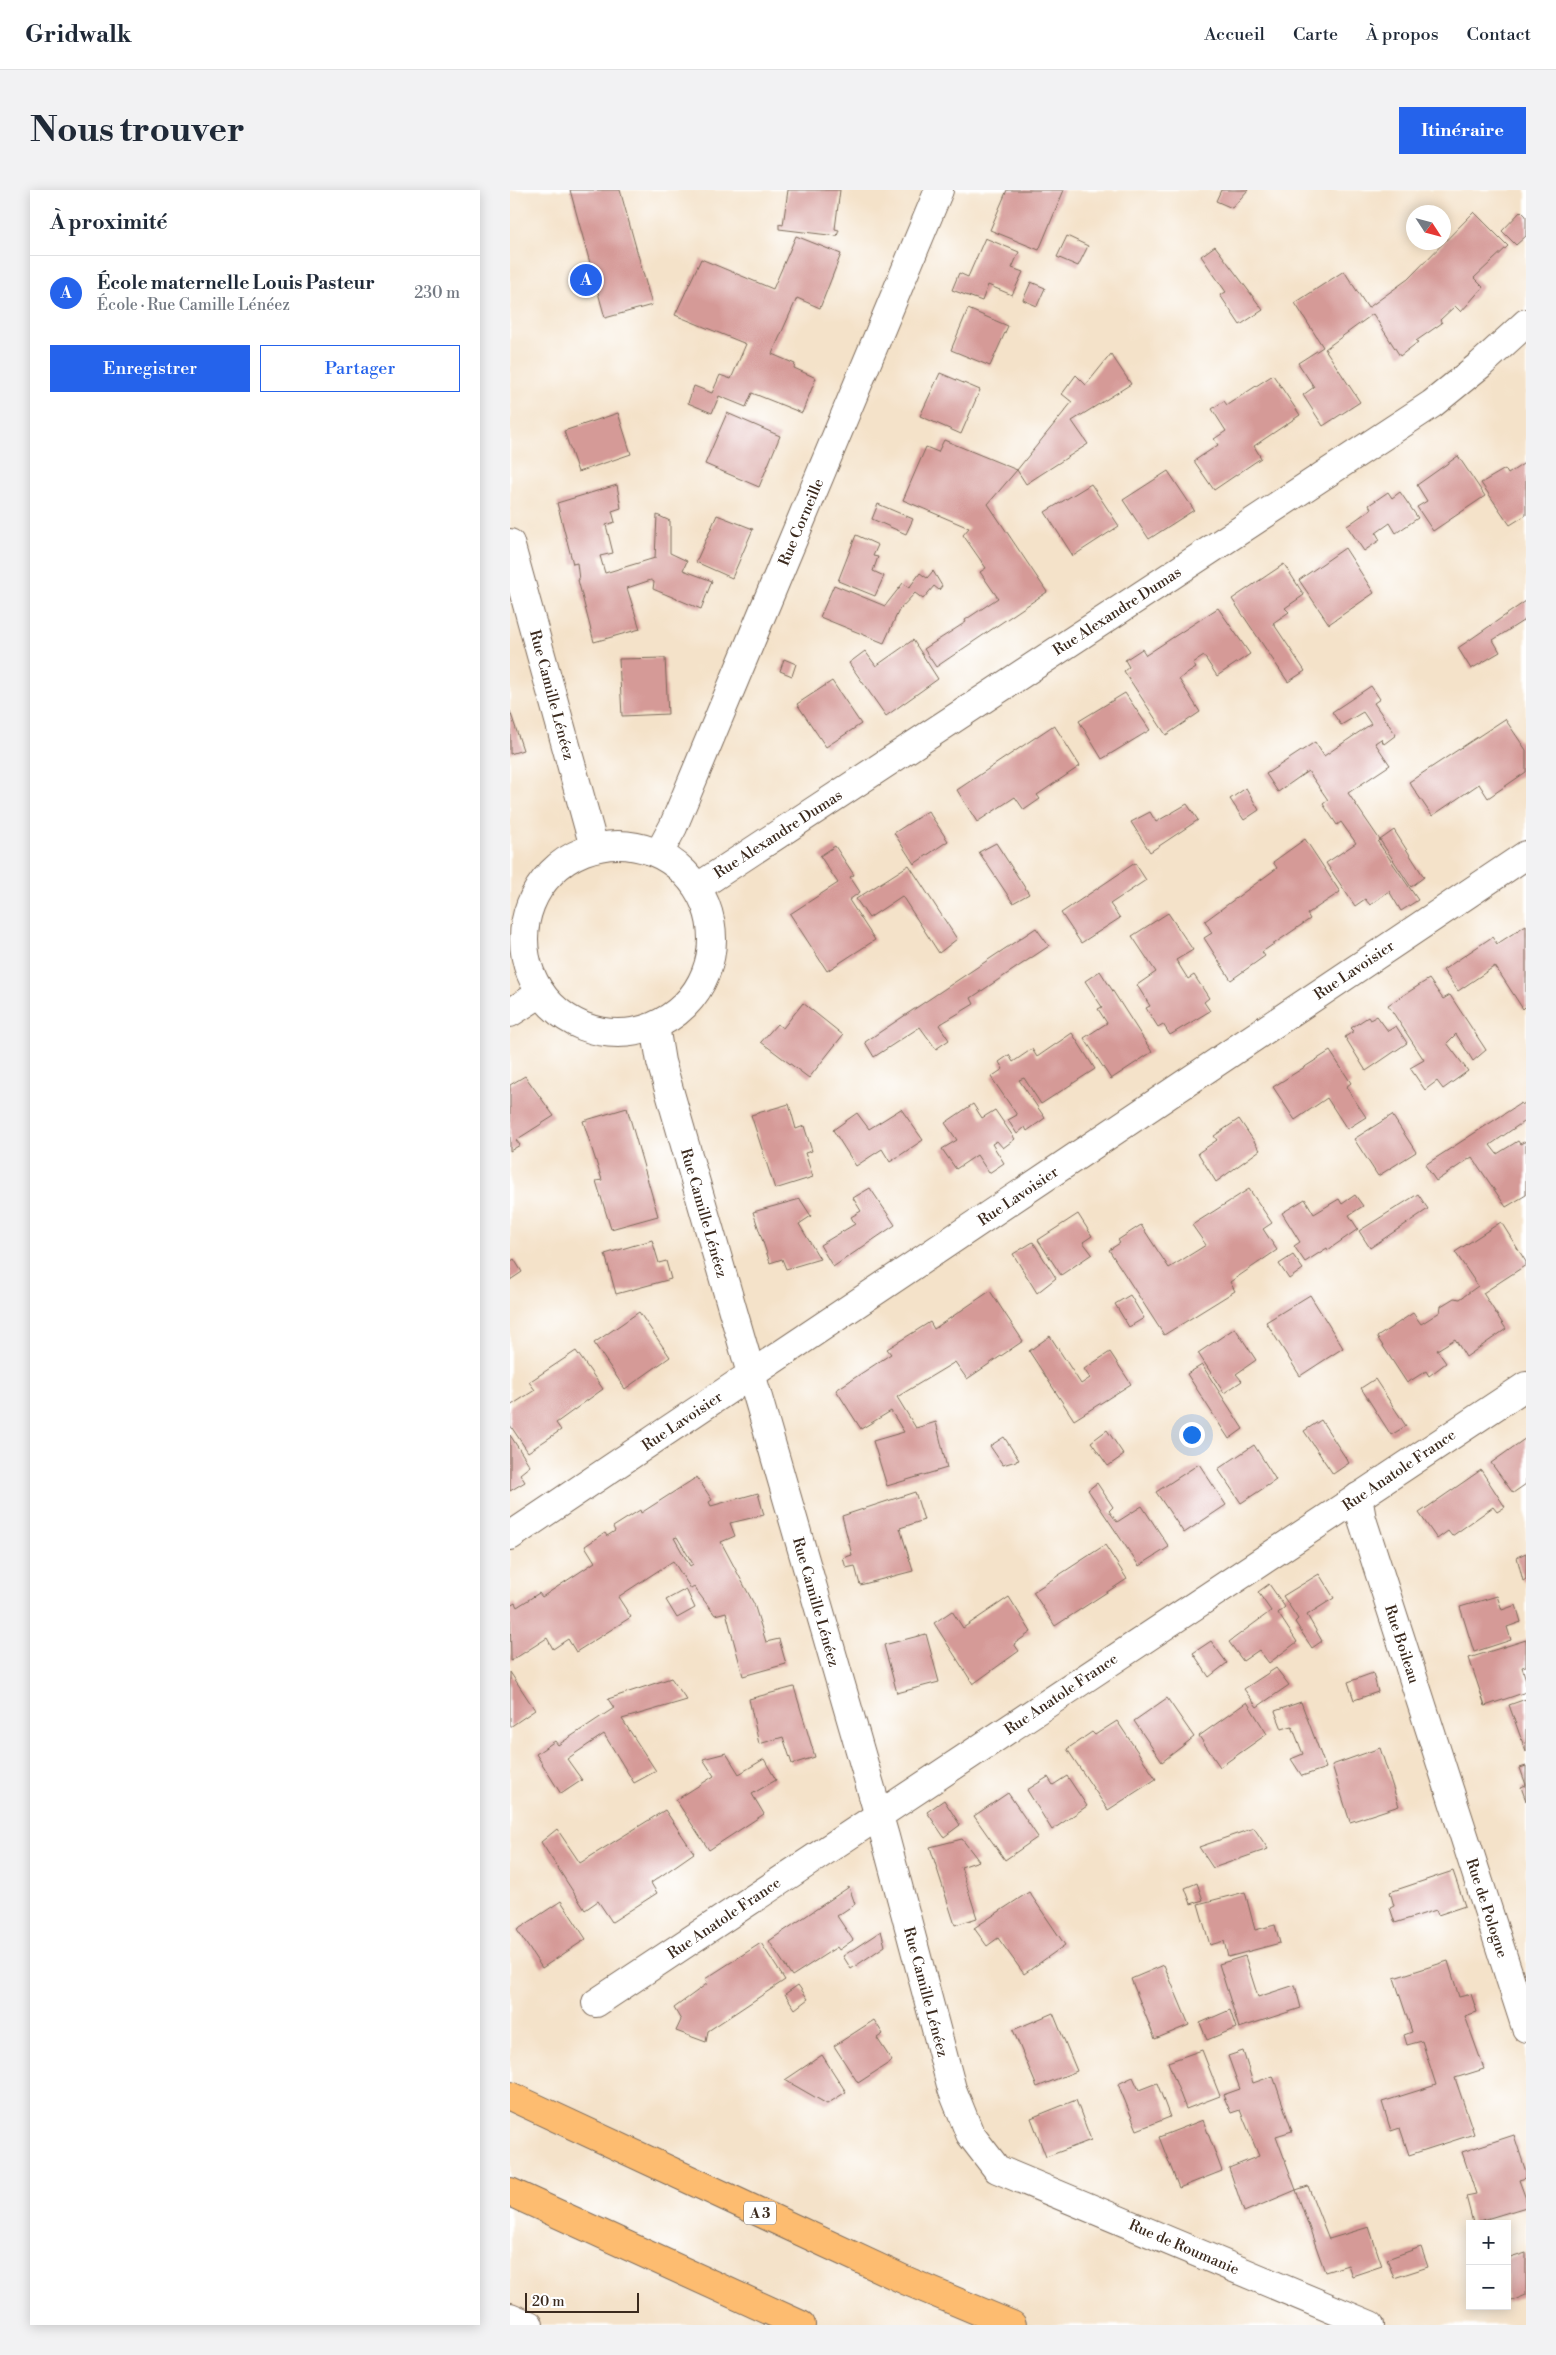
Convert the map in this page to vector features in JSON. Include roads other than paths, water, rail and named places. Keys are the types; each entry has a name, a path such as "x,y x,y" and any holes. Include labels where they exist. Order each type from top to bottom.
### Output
{"highway":[{"name":"A 3","path":"510,2096 898,2277 1012,2325"},
{"path":"510,2192 801,2325"}],"street":[{"name":"Rue Corneille","path":"659,853 674,828 939,190"},
{"name":"Rue Alexandre Dumas","path":"698,887 1432,404 1480,365 1526,323"},
{"name":"Rue Camille Lénéez","path":"510,543 594,847"},
{"path":"616,844 631,845 659,853 681,868 698,887 711,917 712,950 702,982 683,1008 656,1026 624,1033 592,1030 563,1016 541,993 528,967 519,910 543,882 566,860 594,847 616,844"},
{"name":"Rue Lavoisier","path":"510,1536 1526,856"},
{"path":"510,1013 541,993"},
{"name":"Rue Camille Lénéez","path":"656,1026 661,1062 878,1816 952,2089 970,2134 997,2169"},
{"name":"Rue Anatole France","path":"596,2003 1526,1386"},
{"name":"Rue Boileau","path":"1358,1497 1365,1528 1448,1789"},
{"name":"Rue de Pologne","path":"1448,1789 1526,2028"},
{"name":"Rue de Roumanie","path":"997,2169 1370,2325"},
{"path":"510,2317 529,2325"}],"place":[{"name":"École maternelle Louis Pasteur","path":"586,280"}]}
